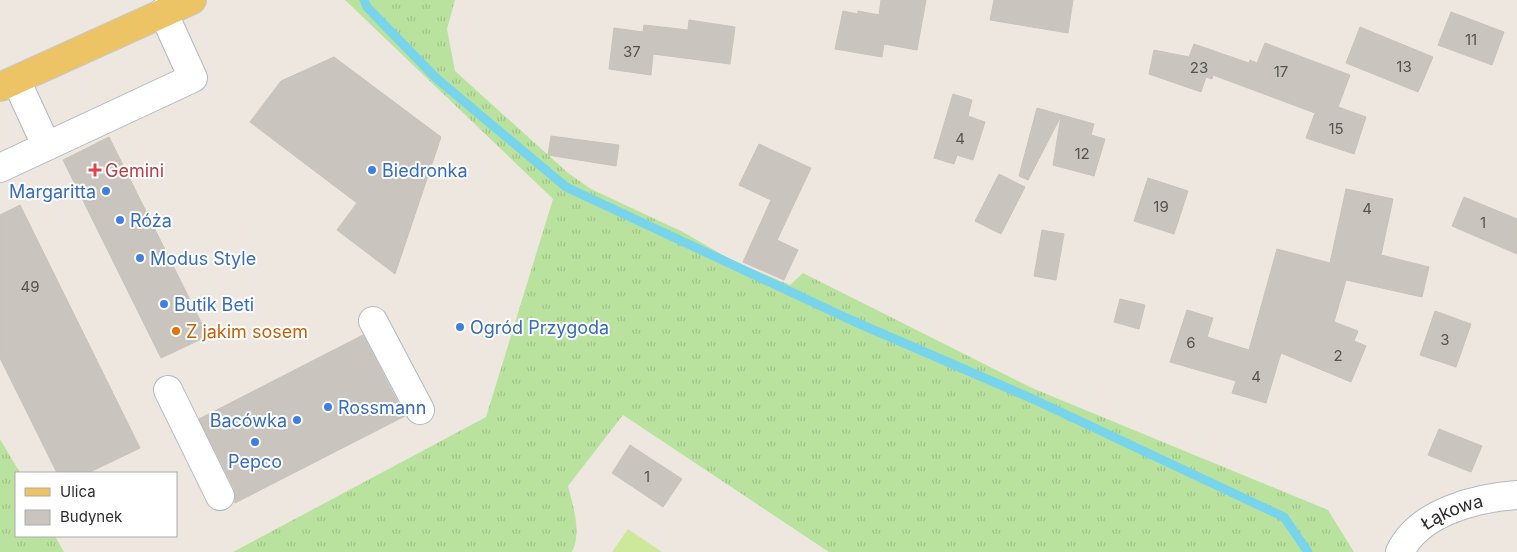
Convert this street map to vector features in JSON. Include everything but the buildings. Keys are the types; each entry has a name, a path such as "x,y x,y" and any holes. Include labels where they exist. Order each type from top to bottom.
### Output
{"main road":[{"path":"8,83 192,0"}],"street":[{"path":"0,168 193,78 163,12"},
{"path":"8,83 46,145"},
{"path":"373,321 420,410"},
{"path":"168,390 220,496"},
{"name":"Łąkowa","path":"1400,552 1405,542 1421,526 1443,514 1491,497 1517,495"}],"green space":[{"path":"345,0 455,0 447,29 455,71 568,173 591,189 683,232 733,261 790,285 803,273 1032,388 1328,510 1354,552 829,552 623,415 568,486 576,528 575,544 572,552 233,552 486,417 553,199"},
{"path":"0,439 19,472 15,472 15,537 56,537 64,552 0,552"},
{"path":"628,529 662,552 612,552"}],"waterway":[{"path":"364,0 367,7 436,78 566,187 853,321 1033,399 1284,517 1308,552"}],"place":[{"name":"Gemini","path":"95,170"},
{"name":"Biedronka","path":"372,170"},
{"name":"Margaritta","path":"106,191"},
{"name":"Róża","path":"120,220"},
{"name":"Modus Style","path":"140,258"},
{"name":"Butik Beti","path":"164,304"},
{"name":"Ogród Przygoda","path":"460,327"},
{"name":"Z jakim sosem","path":"176,331"},
{"name":"Rossmann","path":"328,407"},
{"name":"Bacówka","path":"297,420"},
{"name":"Pepco","path":"255,442"}]}
